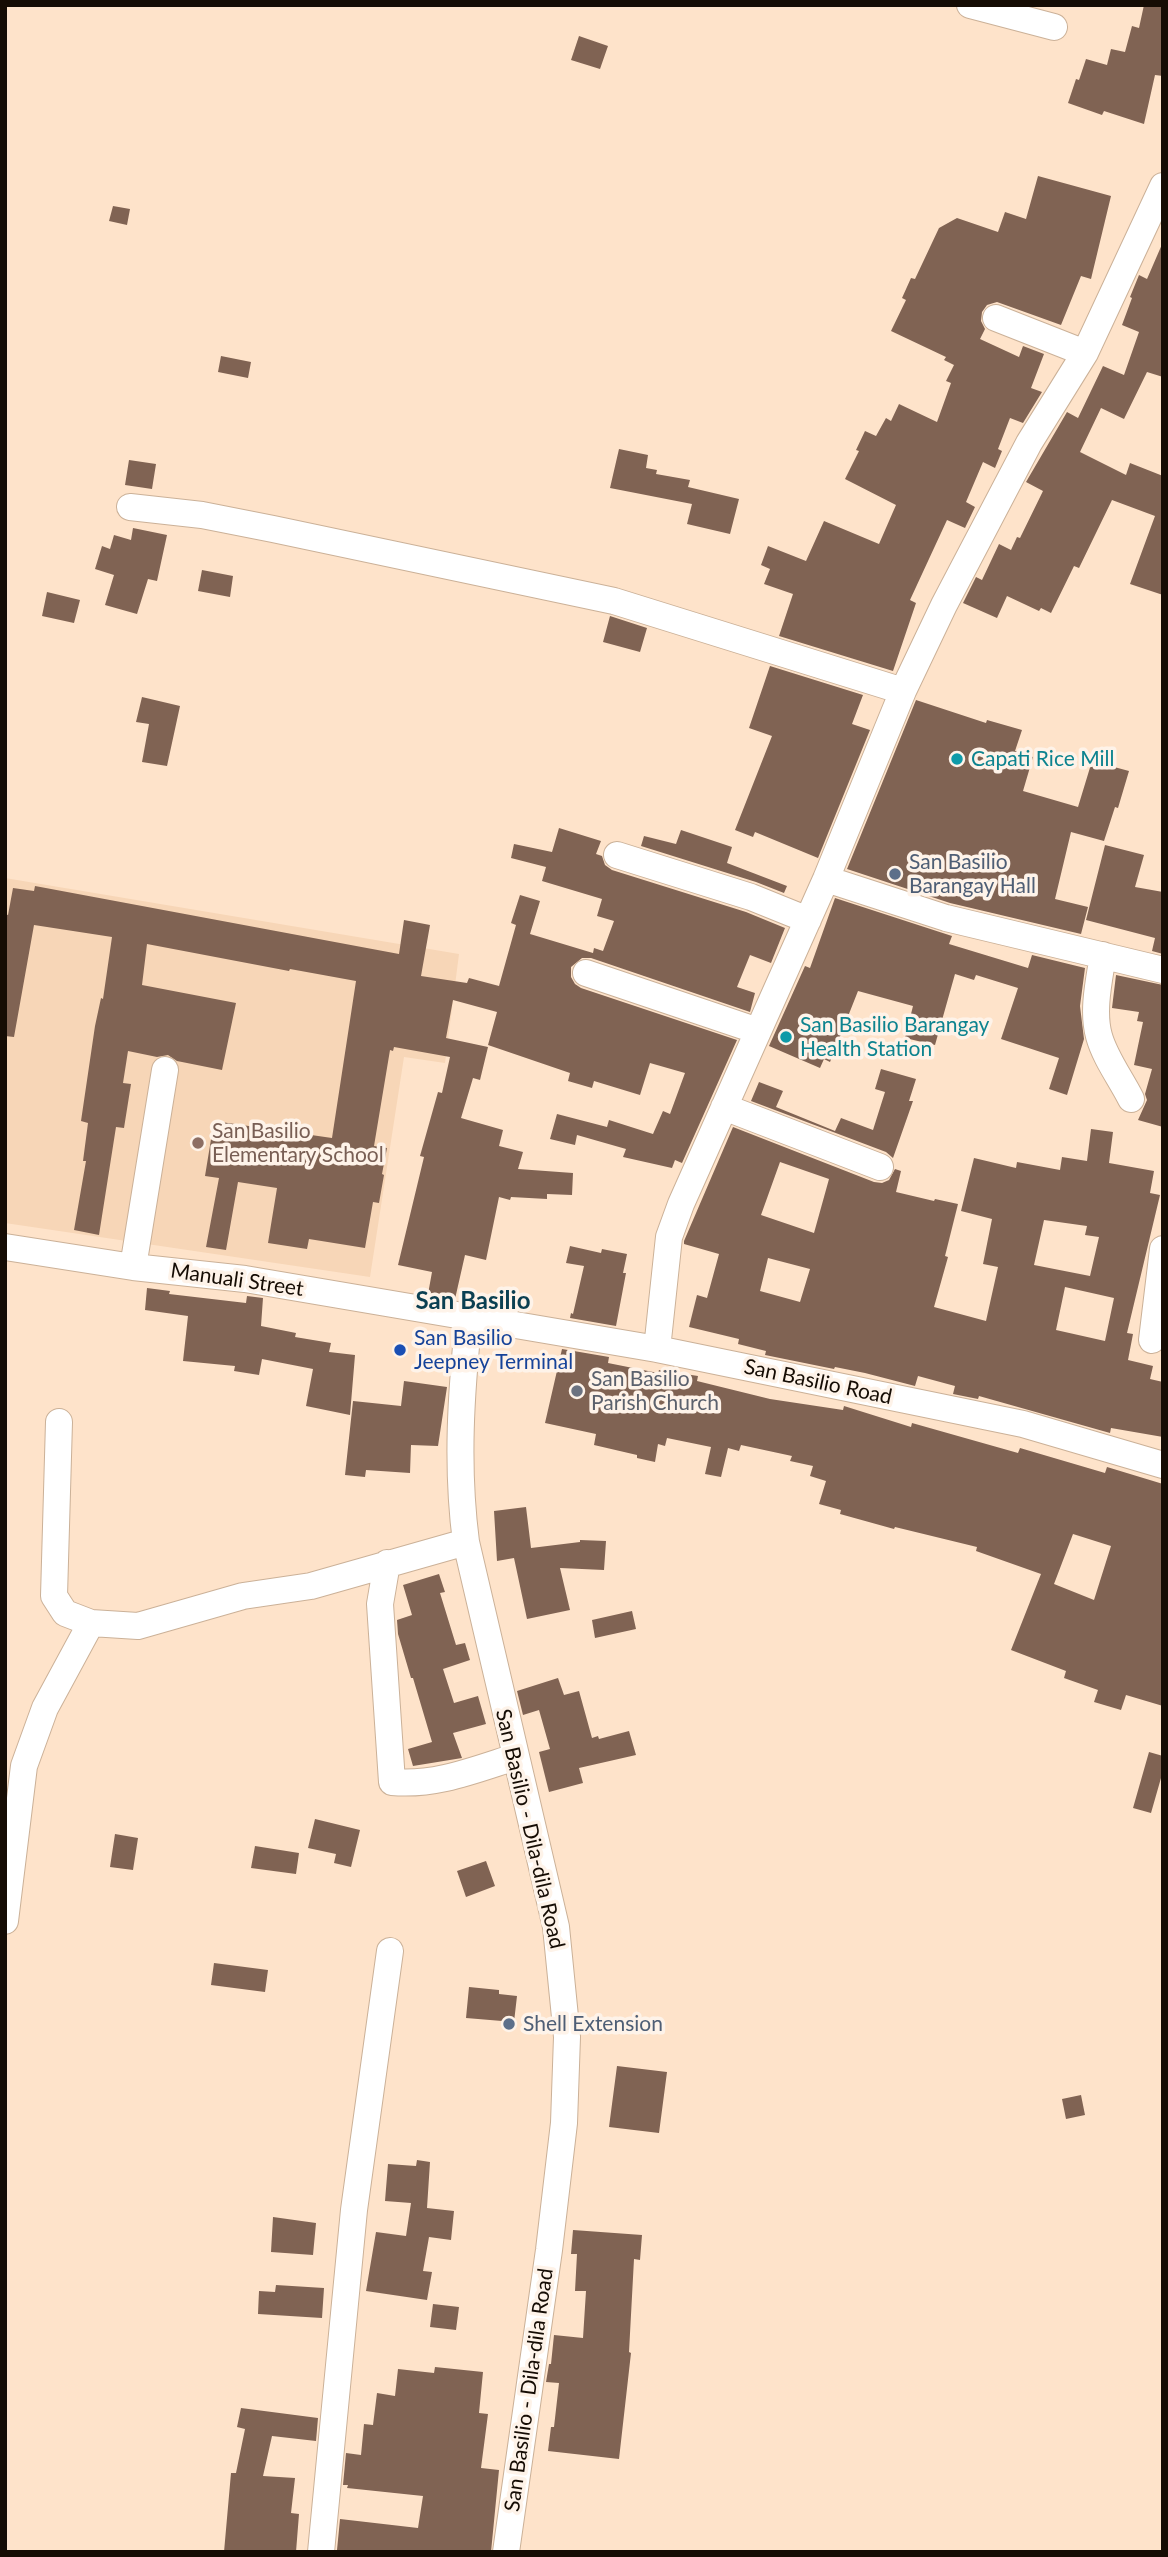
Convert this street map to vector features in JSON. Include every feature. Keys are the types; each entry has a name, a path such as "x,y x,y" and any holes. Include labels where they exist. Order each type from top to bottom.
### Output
{"street":[{"path":"971,5 1054,27"},
{"path":"657,1349 669,1237 681,1204 826,879 903,691 944,605 1029,443 1085,353 1163,186"},
{"path":"996,318 1085,353"},
{"path":"130,507 202,515 273,528 614,601 903,691"},
{"path":"617,855 751,897 808,920"},
{"path":"826,879 946,918 1163,970"},
{"path":"1103,955 1097,1000 1097,1028 1102,1045 1131,1099"},
{"path":"586,973 758,1031"},
{"path":"132,1267 165,1070"},
{"path":"724,1107 880,1167"},
{"name":"Manuali Street","path":"5,1247 132,1267 244,1279 469,1316"},
{"path":"1152,1340 1163,1249"},
{"name":"San Basilio Road","path":"469,1316 657,1349 1023,1424 1163,1465"},
{"name":"San Basilio - Dila-dila Road","path":"469,1316 460,1400 460,1494 466,1542 556,1927 567,2037 560,2161 506,2552"},
{"path":"59,1422 54,1596 65,1613 91,1623 138,1626 243,1596 311,1586 466,1542"},
{"path":"387,1563 380,1604 392,1782 412,1784 442,1780 515,1757"},
{"path":"5,1921 24,1766 45,1708 91,1623"},
{"path":"321,2552 354,2210 390,1951"}],"shaded area":[{"name":"San Basilio Elementary School","path":"5,878 459,954 445,1063 404,1057 370,1277 5,1223"}],"building":[{"path":"1144,5 1163,7 1163,76 1155,75 1144,124 1104,111 1102,115 1068,103 1086,59 1107,65 1111,49 1125,52 1132,26 1139,28"},
{"path":"579,36 608,46 600,69 571,60"},
{"path":"1038,176 1111,196 1091,279 1081,276 1061,325 997,302 987,305 982,312 981,321 985,329 980,339 1019,357 1023,346 1044,354 1031,388 1042,392 1023,423 1010,418 998,449 1002,451 995,468 983,462 966,502 975,507 965,528 947,520 910,600 916,603 893,671 779,636 793,594 764,584 770,569 761,565 768,546 806,561 824,521 879,544 896,505 845,479 859,451 856,450 865,431 876,436 886,418 891,421 899,404 937,422 951,383 946,381 954,365 944,360 946,357 891,331 906,300 902,298 911,278 915,279 939,228 957,218 998,232 1005,212 1026,219"},
{"path":"113,206 130,209 127,225 109,221"},
{"path":"1163,242 1163,377 1147,372 1124,419 1101,408 1080,452 1126,475 1130,463 1163,476 1163,595 1130,584 1155,516 1112,500 1079,568 1074,566 1051,613 1041,608 1039,611 1007,596 997,618 963,603 976,577 982,580 999,544 1011,550 1017,537 1020,538 1043,491 1026,482 1067,412 1078,418 1103,366 1124,375 1139,332 1122,325 1132,298 1130,297 1139,275 1147,279"},
{"path":"221,356 251,362 248,378 218,372"},
{"path":"619,449 648,455 646,468 657,470 656,474 690,480 688,487 739,499 730,534 687,524 692,504 610,488"},
{"path":"129,460 156,464 152,489 125,485"},
{"path":"133,528 167,535 157,581 148,579 137,614 105,605 114,575 95,569 102,546 110,549 114,535 131,540"},
{"path":"202,570 233,576 230,597 198,591"},
{"path":"47,592 80,600 74,623 42,616"},
{"path":"610,616 647,628 640,652 603,642"},
{"path":"770,666 863,695 852,724 870,730 818,858 755,832 753,837 735,830 772,736 749,728"},
{"path":"142,697 180,706 167,766 142,762 149,724 136,722"},
{"path":"916,700 986,723 987,720 1022,730 1015,751 1033,757 1023,791 1078,807 1092,761 1129,771 1104,841 1071,832 1055,899 1088,907 1081,934 950,903 847,869"},
{"path":"559,828 601,841 596,854 602,856 605,865 612,870 746,912 785,928 771,963 750,955 737,987 755,993 750,1012 591,958 582,958 571,967 571,977 581,988 737,1040 682,1163 675,1160 672,1168 623,1157 626,1149 577,1135 575,1145 550,1139 557,1114 607,1127 609,1120 653,1134 663,1111 670,1114 685,1073 650,1063 640,1095 594,1081 592,1088 568,1081 570,1073 488,1045 497,1012 453,1000 446,1038 488,1047 480,1080 473,1078 461,1118 503,1130 499,1146 523,1152 518,1169 573,1173 572,1195 547,1194 547,1199 511,1197 510,1200 499,1197 486,1260 465,1255 455,1299 428,1294 432,1272 398,1265 424,1157 420,1156 438,1092 442,1093 450,1057 394,1047 393,1051 390,1050 374,1146 387,1148 384,1175 379,1203 373,1202 365,1248 309,1239 307,1249 268,1243 277,1188 238,1182 226,1250 206,1247 219,1178 205,1176 214,1121 332,1138 356,981 147,944 142,985 236,1003 222,1070 177,1061 168,1055 157,1057 128,1051 123,1083 131,1084 124,1128 116,1127 99,1235 74,1230 86,1161 83,1161 88,1123 81,1121 112,937 34,925 14,1037 5,1036 5,914 8,915 13,888 34,891 35,886 399,954 404,920 430,925 421,976 467,983 469,978 499,986 516,925 511,923 520,895 540,901 530,934 593,953 594,948 603,951 614,921 597,916 602,899 542,881 546,867 511,858 514,844 552,852"},
{"path":"681,830 732,847 727,863 787,886 784,893 641,846 644,836 676,844"},
{"path":"1105,845 1144,855 1135,887 1163,892 1163,954 1152,951 1155,938 1086,920"},
{"path":"835,898 952,936 949,944 1028,968 1032,955 1085,968 1080,1006 1084,1039 1067,1095 1049,1089 1059,1058 1001,1039 1018,988 976,975 974,980 955,974 935,1045 905,1038 913,1006 858,991 830,1062 824,1059 820,1068 769,1046 805,966 810,968"},
{"path":"1116,975 1163,985 1163,1127 1138,1120 1147,1100 1145,1094 1152,1069 1134,1065 1143,1022 1137,1021 1139,1012 1112,1008"},
{"path":"881,1069 916,1079 909,1101 913,1101 893,1158 886,1152 751,1101 759,1082 783,1091 776,1107 835,1131 841,1118 873,1130 885,1092 875,1089"},
{"path":"733,1127 874,1182 889,1180 895,1169 901,1171 896,1192 958,1204 945,1256 948,1257 934,1307 986,1321 998,1267 983,1264 992,1219 961,1211 974,1158 1016,1168 1017,1162 1060,1170 1062,1157 1087,1161 1091,1129 1113,1132 1109,1163 1154,1171 1150,1193 1160,1195 1127,1333 1133,1334 1128,1360 1153,1366 1150,1379 1163,1382 1163,1437 1111,1428 1110,1433 979,1396 978,1399 953,1394 955,1386 918,1376 915,1386 865,1373 765,1355 766,1351 738,1344 739,1339 689,1327 697,1295 707,1298 719,1254 684,1244","holes":["780,1162 829,1179 814,1233 761,1215","1044,1220 1087,1226 1085,1235 1099,1237 1090,1276 1034,1265","768,1258 810,1269 800,1302 760,1291","1065,1287 1114,1298 1105,1341 1056,1330"]},
{"path":"570,1246 601,1253 602,1249 627,1254 616,1326 570,1318 584,1266 566,1263"},
{"path":"147,1288 170,1291 169,1294 246,1303 247,1296 263,1298 261,1326 296,1333 295,1337 331,1343 329,1352 355,1355 350,1415 306,1406 313,1369 262,1359 259,1375 234,1371 235,1366 183,1361 188,1316 145,1310"},
{"path":"562,1349 609,1357 608,1363 658,1373 659,1370 698,1376 697,1381 770,1399 843,1410 844,1406 911,1427 912,1423 1018,1453 1020,1448 1105,1473 1107,1467 1163,1484 1163,1706 1126,1695 1121,1710 1094,1702 1098,1690 1064,1678 1066,1671 1011,1650 1041,1574 976,1551 977,1547 840,1514 841,1510 819,1504 826,1481 810,1476 813,1466 790,1461 792,1456 741,1445 739,1451 728,1448 721,1477 705,1474 711,1447 667,1438 665,1446 658,1444 655,1462 594,1445 596,1434 545,1423","holes":["1073,1534 1111,1546 1094,1600 1054,1584"]},
{"path":"404,1381 447,1387 438,1446 411,1445 410,1473 366,1470 365,1477 345,1475 353,1401 401,1406"},
{"path":"526,1507 531,1548 580,1540 606,1541 604,1570 560,1568 570,1610 527,1619 514,1558 497,1561 494,1511"},
{"path":"439,1574 445,1592 440,1593 456,1645 465,1643 470,1660 443,1669 454,1703 478,1696 486,1724 453,1733 462,1758 413,1766 408,1749 432,1742 398,1634 397,1620 412,1615 403,1585"},
{"path":"632,1611 636,1629 595,1638 592,1620"},
{"path":"558,1678 564,1695 579,1691 592,1738 598,1736 599,1739 629,1731 636,1755 579,1768 583,1783 549,1792 539,1752 550,1749 539,1710 523,1715 517,1691"},
{"path":"1149,1752 1163,1756 1163,1771 1151,1813 1133,1808"},
{"path":"315,1819 360,1830 351,1867 334,1863 336,1854 308,1848"},
{"path":"115,1834 138,1838 133,1870 110,1867"},
{"path":"255,1846 299,1853 296,1874 251,1868"},
{"path":"486,1861 495,1886 466,1897 457,1871"},
{"path":"214,1963 268,1970 265,1992 211,1985"},
{"path":"469,1987 499,1990 499,1994 517,1996 514,2022 466,2018"},
{"path":"617,2066 667,2072 659,2133 609,2127"},
{"path":"1081,2095 1085,2115 1066,2119 1062,2099"},
{"path":"417,2160 430,2162 427,2208 454,2211 451,2240 429,2237 423,2271 432,2272 427,2300 366,2291 376,2232 406,2236 411,2203 385,2201 388,2164 416,2166"},
{"path":"273,2217 316,2223 313,2255 271,2252"},
{"path":"573,2230 642,2235 640,2260 634,2259 631,2353 619,2459 548,2451 559,2383 546,2382 554,2335 583,2338 586,2291 575,2291 577,2254 571,2254"},
{"path":"276,2285 324,2288 322,2318 258,2314 259,2291 275,2292"},
{"path":"433,2304 459,2307 456,2330 430,2327"},
{"path":"435,2367 483,2372 479,2413 488,2414 481,2468 499,2470 491,2552 337,2550 340,2519 418,2528 423,2496 347,2488 348,2485 343,2485 346,2453 361,2455 364,2424 373,2425 377,2393 395,2396 398,2369 434,2373"},
{"path":"241,2408 318,2418 316,2441 272,2436 263,2476 295,2478 291,2513 299,2514 296,2552 224,2552 231,2473 236,2473 245,2429 237,2427"}],"place":[{"name":"Capati Rice Mill","path":"957,759"},
{"name":"San Basilio Barangay Hall","path":"895,874"},
{"name":"San Basilio Barangay Health Station","path":"786,1037"},
{"name":"San Basilio Elementary School","path":"198,1143"},
{"name":"San Basilio Jeepney Terminal","path":"400,1350"},
{"name":"San Basilio Parish Church","path":"577,1391"},
{"name":"Shell Extension","path":"509,2024"}],"district":[{"name":"San Basilio","path":"473,1301"}]}
